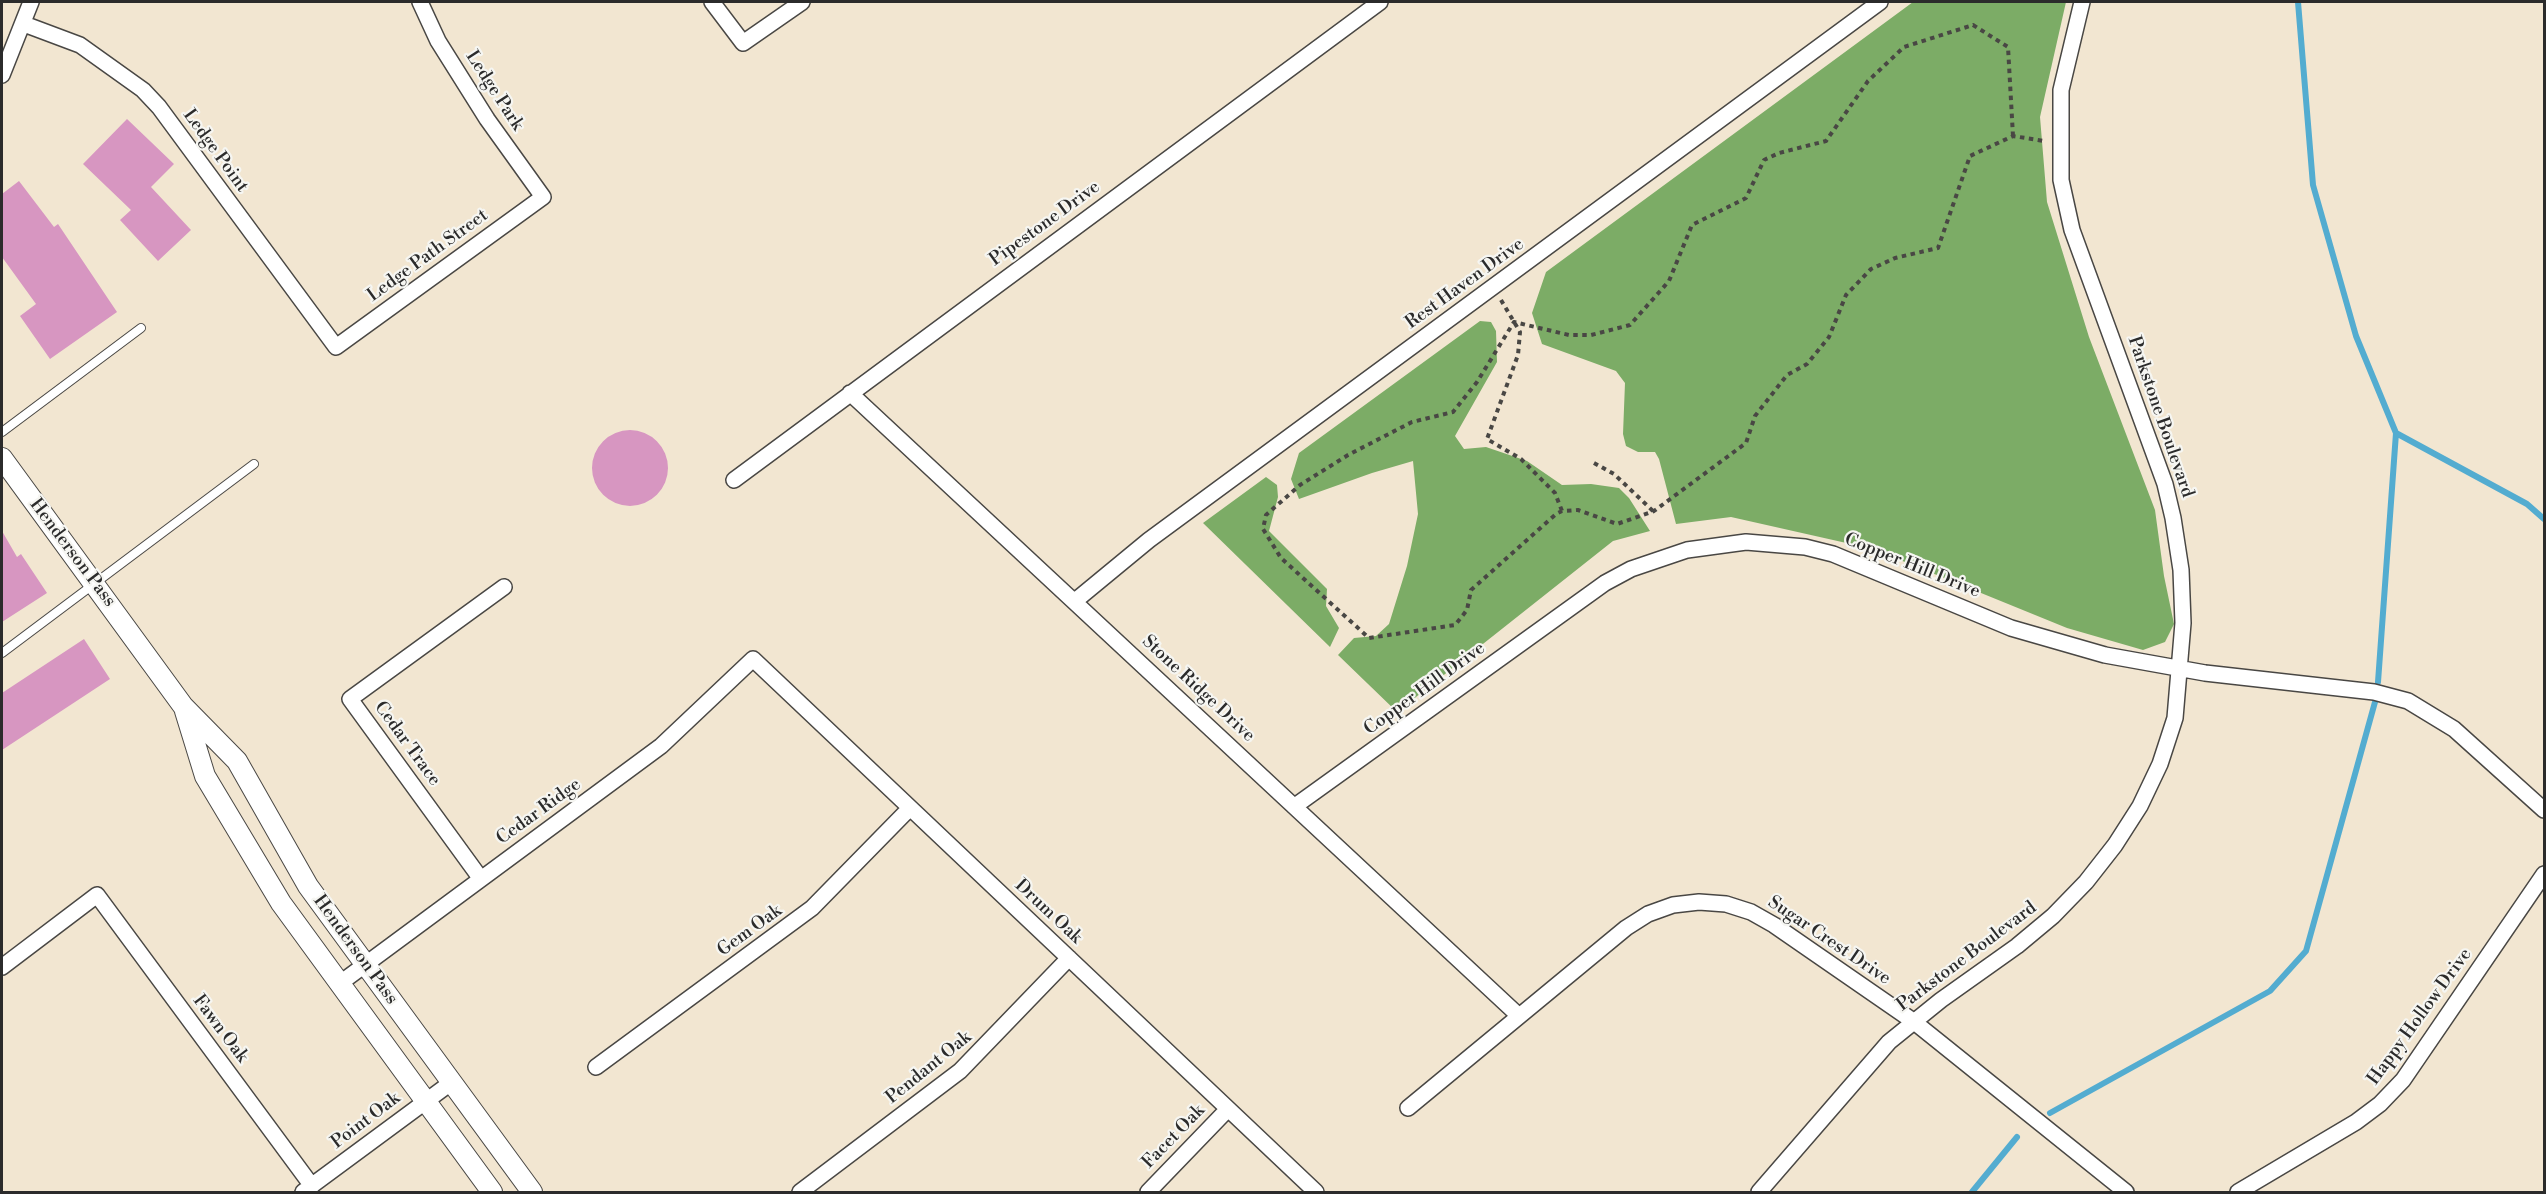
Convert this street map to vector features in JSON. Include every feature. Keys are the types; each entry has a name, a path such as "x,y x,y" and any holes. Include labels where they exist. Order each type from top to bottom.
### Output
{"street":[{"path":"2,75 31,2"},
{"name":"Ledge Park","path":"420,2 438,41 487,119 543,197"},
{"path":"712,2 743,43 802,2"},
{"name":"Pipestone Drive","path":"734,480 1380,2"},
{"name":"Rest Haven Drive","path":"1075,601 1149,540 1880,2"},
{"name":"Parkstone Boulevard","path":"1759,1192 1869,1061 1913,1021 2017,946 2053,916 2086,882 2115,845 2140,806 2160,764 2175,718 2183,623 2182,585 2173,518 2165,483 2072,230 2061,180 2059,143 2061,90 2082,2"},
{"name":"Ledge Point","path":"24,24 80,45 143,90 159,107 336,347"},
{"name":"Ledge Path Street","path":"336,347 543,197"},
{"name":"Stone Ridge Drive","path":"850,393 1518,1015"},
{"name":"Henderson Pass","path":"2,458 183,706 237,761 308,886 532,1192"},
{"name":"Copper Hill Drive","path":"1295,806 1605,583 1659,558 1716,545 1775,543 1833,554 2011,628 2105,655 2179,669 2374,692 2408,701 2454,729 2544,810"},
{"name":"Cedar Trace","path":"481,879 350,699 504,587"},
{"name":"Cedar Ridge","path":"339,984 661,746 753,659"},
{"name":"Drum Oak","path":"753,659 1316,1192"},
{"name":"Henderson Pass","path":"183,706 206,776 280,903 492,1192"},
{"name":"Gem Oak","path":"596,1067 812,908 910,808"},
{"name":"Happy Hollow Drive","path":"2238,1192 2356,1122 2380,1104 2403,1080 2544,874"},
{"name":"Fawn Oak","path":"2,967 97,896 307,1189"},
{"name":"Sugar Crest Drive","path":"1408,1108 1626,928 1648,914 1673,905 1699,902 1751,912 1774,925 1913,1021 2126,1192"},
{"name":"Pendant Oak","path":"800,1192 960,1071 1069,958"},
{"name":"Point Oak","path":"307,1189 452,1082"},
{"name":"Facet Oak","path":"1148,1192 1228,1109"}],"lane":[{"path":"2,432 141,328"},
{"path":"2,653 96,585 254,464"}],"path":[{"path":"1515,322 1569,334 1591,335 1630,325 1669,281 1692,225 1746,198 1764,160 1779,153 1827,141 1868,81 1904,47 1972,25 2008,48 2013,136"},
{"path":"1515,322 1477,382 1453,411 1412,422 1348,455 1300,485 1266,515 1263,529 1281,558 1369,638 1442,628 1461,621 1467,610 1472,590 1562,511 1578,510 1617,524 1654,511 1746,443 1755,416 1786,375 1807,364 1829,337 1846,295 1871,269 1895,258 1938,248 1970,156 2013,136 2059,143"},
{"path":"1493,288 1520,332 1518,355 1487,439 1521,459 1555,493 1562,511"},
{"path":"1594,464 1614,474 1654,511"}],"green space":[{"path":"1913,2 2066,2 2040,117 2047,202 2089,337 2155,510 2164,576 2174,624 2165,642 2143,650 2067,628 1873,549 1731,517 1676,524 1659,459 1655,452 1638,452 1626,446 1623,434 1625,383 1616,371 1542,344 1532,313 1546,272"},
{"path":"1480,321 1491,322 1496,331 1497,362 1455,436 1464,449 1486,447 1527,461 1562,485 1591,484 1619,488 1629,498 1650,531 1613,541 1397,712 1338,655 1354,638 1376,636 1389,624 1407,566 1418,514 1413,461 1299,499 1291,479 1299,453"},
{"path":"1266,477 1277,485 1278,497 1269,531 1327,589 1326,606 1339,628 1330,647 1203,523"}],"building":[{"path":"127,119 174,164 151,187 191,230 158,261 120,220 131,210 83,164"},
{"path":"19,181 54,227 58,224 117,312 50,359 20,316 36,304 2,257 2,194"},
{"path":"630,430 645,433 657,441 665,453 668,468 665,483 657,495 645,503 630,506 615,503 603,495 595,483 592,468 595,453 603,441 615,433"},
{"path":"2,531 17,557 21,554 47,593 2,622"},
{"path":"84,639 110,679 2,750 2,693"}],"waterway":[{"path":"2298,2 2313,185 2356,336 2396,433 2527,504 2544,519"},
{"path":"2378,682 2396,433"},
{"path":"2050,1113 2270,991 2306,951 2375,702"},
{"path":"1972,1192 2017,1137"}]}
